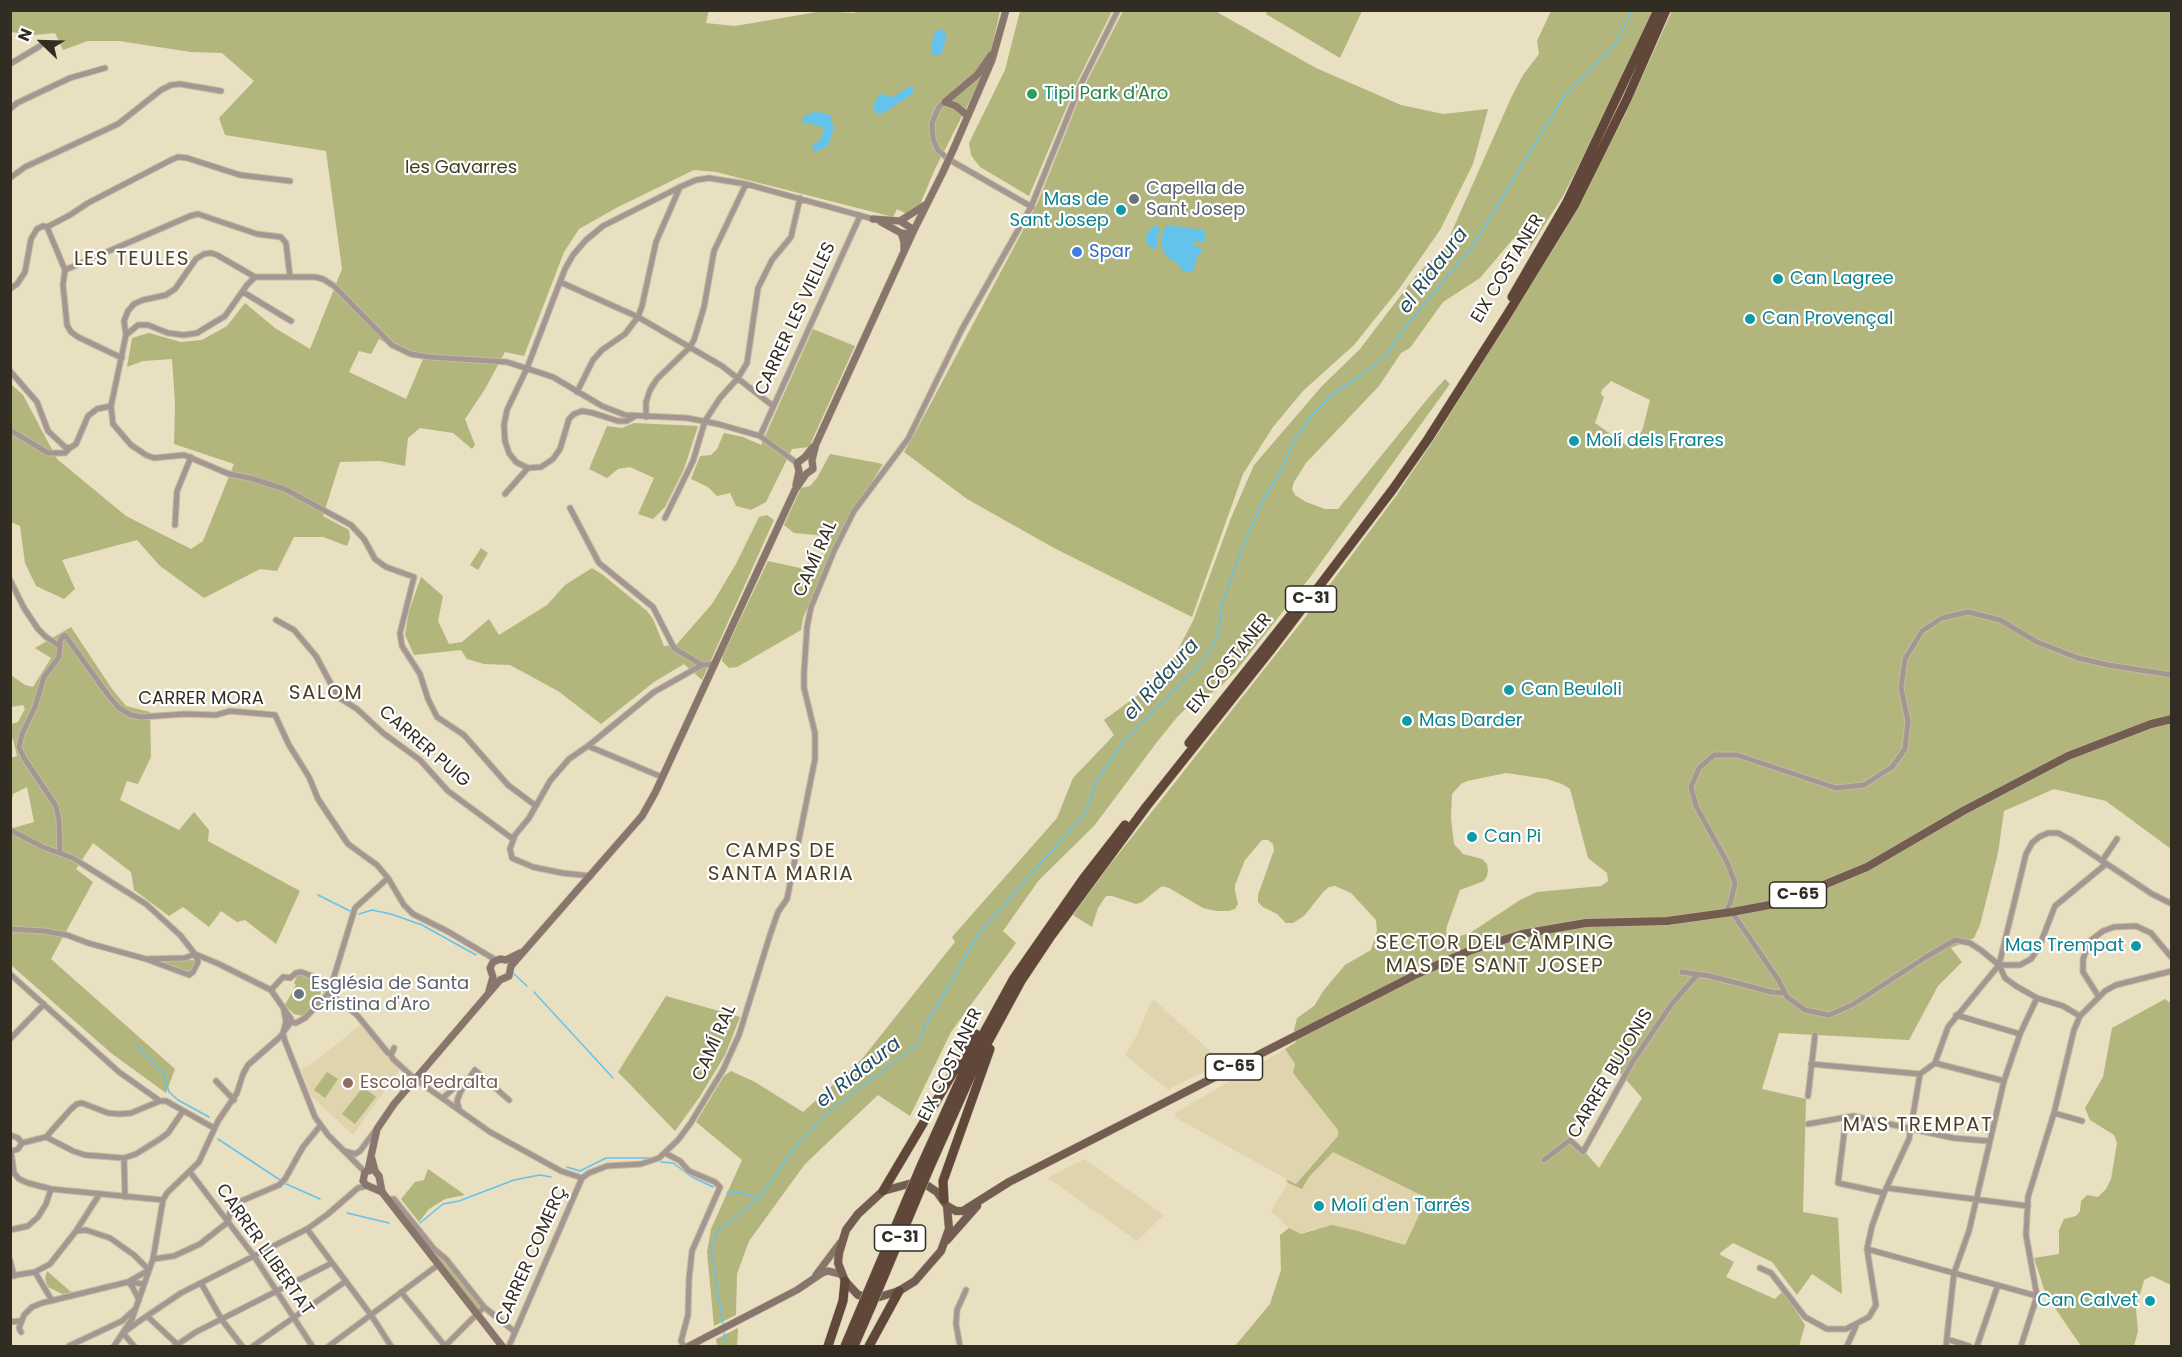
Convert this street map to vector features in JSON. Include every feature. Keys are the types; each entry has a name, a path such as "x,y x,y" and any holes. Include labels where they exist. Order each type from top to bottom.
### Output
{"highway":[{"name":"EIX COSTANER","path":"844,1347 867,1304 969,1060 1007,997 1083,879 1314,587 1388,486 1449,396 1503,312 1567,202 1658,10"},
{"name":"EIX COSTANER","path":"1007,997 1146,807 1317,591 1428,439 1543,260 1574,206 1627,99 1666,10"},
{"path":"883,1191 989,1013 1007,997"},
{"path":"946,1203 943,1181 1007,997"},
{"path":"828,1347 843,1301 842,1278"},
{"name":"C-65","path":"869,1347 899,1291"},
{"name":"EIX COSTANER","path":"854,1347 867,1304"}],"main road":[{"name":"C-65","path":"946,1203 956,1211 963,1211 1009,1182 1417,974 1469,951 1522,934 1586,923 1666,921 1729,913 1780,903 1867,867 1963,811 2068,756 2151,724 2172,719"},
{"path":"842,1278 838,1263 846,1230 858,1214 883,1191 916,1182 928,1186 946,1203"},
{"name":"C-65","path":"842,1278 858,1295 876,1298 899,1291 915,1281 925,1271 944,1243 974,1209 994,1191"},
{"name":"C-65","path":"944,1243 949,1229 946,1203"}],"street":[{"path":"797,463 809,459 943,172 998,44 1006,10"},
{"name":"CAMÍ RAL","path":"665,1153 690,1124 730,1056 746,1015 778,912 787,899 815,759 815,733 804,688 807,627 811,607 849,520 908,439 962,329 1033,207 1082,84 1118,10"},
{"path":"998,44 977,75 939,108 932,123 933,139 938,150 948,159 1033,207"},
{"path":"10,64 40,46"},
{"path":"10,109 17,103 70,78 105,68"},
{"path":"10,178 25,167 118,124 160,90 171,85 180,84 221,91"},
{"path":"945,102 956,106 968,116"},
{"path":"10,289 17,284 25,272 31,239 37,229 47,227 88,203 178,157 240,175 290,181"},
{"path":"635,416 627,421 618,421 582,411 574,414 569,419 560,449 553,459 541,467 528,468 516,462 509,453 505,441 504,425 507,410 527,368 560,282 573,255 585,240 603,226 680,187 696,180 709,178 746,184 873,219 900,221 913,232"},
{"path":"646,417 646,402 650,390 657,379 689,348 694,340 704,307 714,250 746,184"},
{"path":"577,392 593,360 625,334 638,317 656,242 680,187"},
{"path":"665,518 693,461 705,421 747,363 758,288 772,260 791,237 800,198"},
{"path":"900,221 927,203"},
{"path":"64,270 198,214 257,234 281,237 286,243 290,277"},
{"name":"CARRER LES VIELLES","path":"760,436 860,216"},
{"path":"873,219 901,233 913,232"},
{"path":"47,227 64,270 65,315 71,332 122,358"},
{"path":"901,233 904,252"},
{"path":"536,806 508,785 464,735 437,717 420,674 402,645 400,633 414,577 386,567 375,559 364,539 351,525 285,489 229,474 184,455 154,458 140,451 120,434 113,424 111,406 122,358 126,335 124,321 128,311 134,304 166,295 175,289 196,259 204,254 217,255 255,277 324,279 334,286 392,345 411,354 507,362 553,377 602,406 635,416 687,418 760,436 797,463 802,473"},
{"path":"126,335 138,325 148,325 168,333 184,335 197,333 225,316 255,277"},
{"path":"560,282 638,317 738,378 773,406"},
{"path":"243,292 291,321"},
{"path":"10,371 36,402 48,431 60,443 70,448"},
{"path":"10,430 48,453 65,453 81,437 88,416 97,409 111,406"},
{"path":"174,525 177,491 190,457"},
{"path":"490,966 496,960 508,963 525,951 642,816 802,473 813,469 809,459"},
{"path":"505,494 528,468"},
{"path":"570,508 604,568 653,607 674,648 702,665"},
{"path":"10,580 38,629 46,638 60,646 59,657 44,677 19,747 56,807 59,820 60,853"},
{"path":"2080,1016 2063,1006 2037,998 2005,978 2000,965 1970,943 1955,940 1852,1005 1829,1015 1805,1010 1788,997 1779,981 1729,913 1735,884 1724,856 1696,806 1691,787 1699,768 1714,755 1737,755 1836,788 1864,785 1892,767 1905,749 1908,721 1901,688 1905,659 1922,631 1942,618 1968,612 2000,620 2037,642 2078,658 2172,675"},
{"name":"CARRER PUIG","path":"276,620 294,630 316,656 338,697 357,709 383,733 420,760 448,791 513,839"},
{"name":"CARRER MORA","path":"60,646 62,637 65,635 119,708 130,715 141,717 185,714 216,715 230,711 275,716 289,745 309,777 318,799 348,844 377,866 413,914 496,960"},
{"path":"591,876 562,873 520,862 512,858 510,849 513,839 559,770 569,759 654,692 702,665 714,664"},
{"path":"588,746 662,777"},
{"path":"10,830 43,847 73,858 147,904 180,935 195,954 198,962 189,975 146,959 67,935 10,928"},
{"path":"1811,1064 1920,1074 1935,1063 1942,1041 1956,1015 2000,965 2026,854 2032,843 2048,833 2058,833 2152,894 2172,904"},
{"path":"2000,965 2020,965 2031,959 2039,947 2055,906 2104,862 2117,838"},
{"path":"291,1022 296,1023 305,1018 329,993 356,908 388,878"},
{"path":"2099,997 2083,972 2083,959 2090,941 2103,931 2127,925 2136,927 2151,933 2172,958"},
{"path":"114,1347 136,1308 153,1259 162,1200 166,1193 190,1172 206,1151 214,1128 234,1100 248,1065 283,1033 291,1022 290,1016 271,990 195,954 185,958 146,959"},
{"path":"486,955 497,978"},
{"path":"497,978 509,976 508,963"},
{"path":"2021,1347 2037,1296 2026,1235 2028,1197 2054,1113 2074,1030 2080,1016 2099,997 2116,986 2172,970"},
{"path":"271,990 284,977 290,978 296,973 302,972 319,980 329,993 357,1014 388,1053"},
{"path":"1682,972 1710,976 1771,992 1785,993"},
{"path":"10,974 119,1072 160,1101"},
{"name":"CARRER BUJONIS","path":"1544,1160 1570,1140 1583,1152 1633,1061 1671,1005 1697,975"},
{"path":"343,1150 355,1154 360,1151 394,1104 489,993 497,978"},
{"path":"1946,1347 1953,1273 1969,1231 1988,1141 2004,1082 2020,1034 2037,998"},
{"path":"10,1039 44,1004"},
{"path":"282,1007 286,1022 283,1033 320,1126 368,1173 378,1174 382,1192 387,1199 419,1236 438,1265 502,1347"},
{"path":"1956,1015 2020,1034"},
{"path":"1808,1096 1815,1035"},
{"path":"394,1048 391,1055 393,1059 416,1079 490,1132 561,1171 582,1178 597,1169 650,1162 665,1153 680,1161 689,1171 715,1182 720,1187 692,1251 688,1279 688,1315 681,1341 684,1347"},
{"path":"1935,1063 2004,1082"},
{"path":"459,1109 460,1093 475,1070 509,1100"},
{"path":"1760,1268 1771,1273 1805,1317 1827,1329 1846,1329 1856,1326 1869,1317 1876,1305 1867,1249 1872,1226 1885,1190 1909,1140 1920,1074"},
{"path":"443,1098 464,1078 467,1081"},
{"path":"216,1081 234,1100"},
{"path":"162,1200 51,1189 20,1179 14,1173 11,1152 18,1149 22,1143 46,1137 77,1104 82,1103 108,1113 119,1114 166,1101 214,1128"},
{"path":"46,1137 85,1155 124,1158 150,1146 168,1133 183,1112"},
{"path":"2054,1113 2082,1121"},
{"path":"1808,1124 1853,1116 1953,1138 1988,1141"},
{"path":"1846,1118 1838,1183 2028,1206"},
{"path":"153,1259 174,1256 213,1235 228,1222 238,1202 279,1185 285,1179 303,1147 320,1126"},
{"path":"377,1129 364,1182 382,1192"},
{"path":"10,1136 18,1138 22,1143"},
{"path":"124,1158 125,1197"},
{"name":"CARRER LLIBERTAT","path":"190,1172 254,1256 312,1347"},
{"path":"123,1334 181,1293 307,1229 358,1188 368,1173"},
{"name":"CARRER COMERÇ","path":"509,1347 582,1178"},
{"path":"358,1188 370,1186 379,1180"},
{"path":"10,1230 28,1226 38,1217 51,1189"},
{"path":"10,1260 12,1276 45,1269 76,1231 99,1195"},
{"path":"307,1229 371,1314 391,1347"},
{"path":"76,1231 86,1230 110,1238 134,1255 149,1270"},
{"path":"419,1236 446,1259 484,1308 515,1332"},
{"path":"810,1281 842,1241"},
{"path":"1867,1249 2037,1296"},
{"path":"147,1316 176,1346 332,1263"},
{"path":"329,1347 438,1265"},
{"path":"21,1332 21,1321 32,1307 51,1299 128,1282 149,1270"},
{"path":"689,1347 797,1290 822,1273 828,1271 842,1278"},
{"path":"36,1272 51,1299"},
{"path":"253,1347 346,1281"},
{"path":"128,1282 144,1284"},
{"path":"128,1282 138,1300"},
{"path":"201,1283 222,1320 242,1347"},
{"path":"1977,1347 1998,1285"},
{"path":"960,1347 956,1324 957,1310 966,1290"},
{"path":"401,1292 445,1346 484,1308"},
{"path":"69,1347 122,1321 136,1308"},
{"path":"10,1322 21,1321"},
{"path":"1847,1347 1856,1326"},
{"path":"123,1334 134,1347"},
{"path":"1947,1340 1969,1347"}],"shaded area":[{"path":"1154,1000 1222,1062 1168,1090 1125,1055"},
{"name":"Escola Pedralta","path":"360,1025 401,1068 353,1135 311,1096 301,1070"},
{"path":"1285,1049 1338,1130 1338,1136 1296,1184 1176,1118 1175,1113"},
{"path":"1333,1152 1427,1198 1405,1245 1358,1231 1313,1229 1301,1234 1289,1228 1271,1211 1288,1183 1302,1189 1309,1177"},
{"path":"1084,1159 1164,1215 1137,1241 1048,1178"}],"green space":[{"name":"les Gavarres","path":"709,10 706,23 735,26 823,11 853,13 867,10 1000,11 993,44 979,83 935,169 919,207 907,214 897,209 893,217 716,172 694,170 579,229 564,252 524,356 505,352 465,419 475,445 472,449 453,433 420,428 408,438 405,466 380,461 340,462 323,516 349,530 350,538 347,546 323,537 294,537 277,571 260,569 204,598 160,566 137,540 62,560 75,589 64,599 36,586 25,563 20,526 11,522 11,384 23,395 57,459 126,516 191,549 203,541 234,464 174,444 175,403 172,359 143,361 127,367 132,338 149,333 181,342 202,340 227,326 245,303 275,328 310,349 342,269 326,151 225,135 219,118 254,81 222,53 191,52 119,41 88,41 63,50 55,33 35,35 11,32 11,11","holes":["379,339 410,357 423,359 406,399 349,372 359,351 371,354"]},
{"path":"1267,10 1362,11 1340,58 1266,14"},
{"name":"Tipi Park d'Aro","path":"1020,11 1112,11 1078,80 1029,196 980,167 971,155 969,143 1005,70"},
{"path":"1123,11 1215,11 1316,68 1401,105 1443,114 1488,109 1473,164 1440,230 1399,289 1354,345 1303,391 1273,427 1243,474 1192,617 1054,548 967,499 904,452 1038,202 1083,89"},
{"path":"1551,11 1654,11 1623,79 1563,196 1529,249 1513,239 1480,278 1443,302 1410,348 1401,353 1379,386 1306,463 1294,482 1292,489 1295,495 1325,509 1338,509 1445,379 1450,384 1311,576 1235,672 1217,690 1193,702 1178,716 1094,826 1039,880 1003,931 1016,943 951,1032 910,1116 878,1095 805,1164 749,1241 737,1274 736,1315 714,1326 707,1252 711,1229 742,1160 696,1122 724,1076 731,1071 755,1082 803,1112 862,1059 955,942 952,937 1057,818 1073,778 1114,735 1104,720 1164,676 1193,621 1231,518 1254,465 1322,386 1360,349 1417,274 1444,249 1511,98 1523,75 1539,54 1537,41"},
{"path":"1672,11 2171,11 2171,849 2106,801 2054,789 2004,811 1998,853 1980,925 1974,938 1951,948 1962,962 1938,986 1909,1040 1779,1033 1762,1089 1806,1099 1803,1212 1838,1218 1842,1294 1812,1274 1797,1295 1772,1262 1733,1243 1719,1254 1734,1262 1726,1277 1775,1299 1783,1291 1805,1325 1799,1346 1235,1346 1270,1304 1281,1270 1280,1235 1289,1228 1301,1234 1332,1225 1405,1245 1427,1198 1333,1152 1309,1177 1302,1189 1288,1183 1286,1179 1296,1184 1338,1136 1338,1130 1293,1073 1295,1064 1285,1049 1296,1042 1294,1030 1297,1018 1314,1006 1345,965 1371,950 1377,931 1376,920 1351,893 1335,886 1324,891 1304,916 1293,923 1286,923 1277,914 1263,907 1258,902 1258,895 1274,850 1273,844 1268,840 1262,840 1245,860 1235,885 1238,904 1235,909 1216,911 1203,908 1162,886 1136,904 1106,896 1098,908 1092,927 1073,915 1307,615 1396,496 1439,432 1562,235 1624,117","holes":["1611,381 1650,400 1643,428 1633,450 1595,423 1604,397 1601,394 1602,390","1506,773 1547,779 1570,789 1588,858 1607,873 1608,881 1601,886 1537,892 1520,900 1470,933 1450,937 1446,932 1447,926 1460,890 1484,881 1488,870 1487,864 1482,859 1463,854 1454,844 1451,818 1452,794 1467,781","1608,1059 1642,1098 1599,1168 1570,1135"]},
{"path":"813,329 855,346 809,447 792,449 766,502 751,510 736,506 730,493 717,496 708,487 691,479 700,456 711,455 717,449 724,433 743,437 761,445"},
{"path":"634,423 698,426 684,469 665,507 653,519 638,514 654,478 630,467 618,469 607,478 589,469 607,426 622,428"},
{"path":"830,454 883,464 841,531 803,618 801,630 737,667 729,668 722,661 723,655 768,561 800,568 809,563 819,563 823,559 829,545 828,540 817,535 794,533 784,525 801,488 810,486 817,478"},
{"path":"767,515 774,520 702,680 684,664 654,682 601,724 558,691 510,665 484,664 467,659 461,650 414,655 405,635 409,611 421,577 443,596 438,621 449,644 462,642 489,619 499,635 547,605 565,585 592,568 647,611 653,619 664,646 677,644 712,604 736,564 759,517"},
{"path":"481,548 488,553 478,570 470,565"},
{"path":"71,627 126,706 150,712 151,757 138,784 127,781 120,800 179,830 194,812 209,830 208,841 300,891 276,944 245,920 237,922 221,911 209,927 183,907 169,916 134,890 131,872 93,843 76,869 93,882 51,959 175,1069 166,1093 111,1053 11,965 10,829 34,822 27,787 13,794 11,803 11,758 17,756 13,739 11,739 11,724 18,722 25,709 23,705 11,707 11,675 25,685 33,687 51,658 35,648"},
{"path":"193,960 195,963 188,973 158,961"},
{"path":"301,973 317,981 321,987 320,999 303,1016 294,1014 285,1005 296,985 294,983 298,974"},
{"path":"666,996 740,1017 725,1055 699,1098 675,1131 618,1072"},
{"path":"2165,999 2172,1004 2171,1285 2152,1276 2144,1280 2136,1309 2138,1331 2134,1346 2081,1346 2046,1295 2034,1258 2059,1254 2059,1230 2064,1219 2076,1216 2080,1211 2081,1201 2087,1195 2098,1197 2106,1189 2111,1179 2117,1143 2114,1135 2090,1120 2085,1108 2103,1077 2112,1028"},
{"path":"327,1072 338,1079 325,1098 314,1090"},
{"path":"363,1087 376,1097 355,1124 342,1114"},
{"path":"428,1169 465,1195 445,1199 429,1209 419,1222 401,1199 415,1182 424,1180"},
{"path":"433,1253 444,1259 480,1307 477,1309"},
{"path":"47,1271 73,1292 62,1294 48,1287 45,1279"},
{"path":"738,1328 737,1346 717,1346 716,1339"}],"water":[{"path":"940,29 945,31 946,37 942,53 937,56 932,54 931,49 934,33"},
{"path":"910,86 914,89 912,94 882,114 875,114 873,105 880,94 893,97"},
{"path":"1047,86 1066,95 1062,105 1043,96"},
{"path":"814,112 830,115 834,128 828,146 817,151 813,150 812,146 821,139 824,129 801,122 805,116"},
{"path":"1155,225 1160,228 1157,247 1153,249 1147,244 1146,238 1147,233"},
{"path":"1167,225 1204,230 1206,242 1194,242 1194,245 1201,248 1202,252 1196,259 1196,266 1192,271 1183,271 1164,252 1161,236"}],"waterway":[{"name":"el Ridaura","path":"723,1325 711,1248 718,1231 759,1198 797,1144 827,1113 918,1044 925,1026 980,932 1085,813 1098,778 1123,742 1203,661 1218,635 1222,605 1241,551 1263,500 1282,469 1293,442 1312,415 1331,395 1363,374 1387,354 1403,330 1472,247 1563,98 1616,43 1632,10"},
{"path":"318,895 350,911"},
{"path":"359,914 372,910 391,914 422,925 476,955"},
{"path":"514,974 527,986"},
{"path":"534,992 613,1078"},
{"path":"136,1045 164,1074 169,1092 178,1100 209,1117"},
{"path":"218,1139 280,1180"},
{"path":"567,1167 580,1171 606,1158 649,1158"},
{"path":"661,1162 673,1163 692,1177 713,1187"},
{"path":"420,1223 443,1204 459,1201 514,1180 540,1175 551,1177"},
{"path":"284,1183 320,1199"},
{"path":"727,1192 742,1193 758,1198"},
{"path":"347,1213 389,1223"},
{"name":"el Ridaura","path":"724,1333 726,1346"}],"place":[{"name":"Tipi Park d'Aro","path":"1032,94"},
{"name":"Capella de Sant Josep","path":"1134,199"},
{"name":"Mas de Sant Josep","path":"1121,210"},
{"name":"Spar","path":"1077,252"},
{"name":"Can Lagree","path":"1778,279"},
{"name":"Can Provençal","path":"1750,319"},
{"name":"Molí dels Frares","path":"1574,441"},
{"name":"Can Beuloli","path":"1509,690"},
{"name":"Mas Darder","path":"1407,721"},
{"name":"Can Pi","path":"1472,837"},
{"name":"Mas Trempat","path":"2136,946"},
{"name":"Església de Santa Cristina d'Aro","path":"299,994"},
{"name":"Escola Pedralta","path":"348,1083"},
{"name":"Molí d'en Tarrés","path":"1319,1206"},
{"name":"Can Calvet","path":"2150,1301"}],"district":[{"name":"LES TEULES","path":"132,260"},
{"name":"SALOM","path":"326,694"},
{"name":"CAMPS DE SANTA MARIA","path":"781,864"},
{"name":"SECTOR DEL CÀMPING MAS DE SANT JOSEP","path":"1495,956"},
{"name":"MAS TREMPAT","path":"1918,1126"}]}
